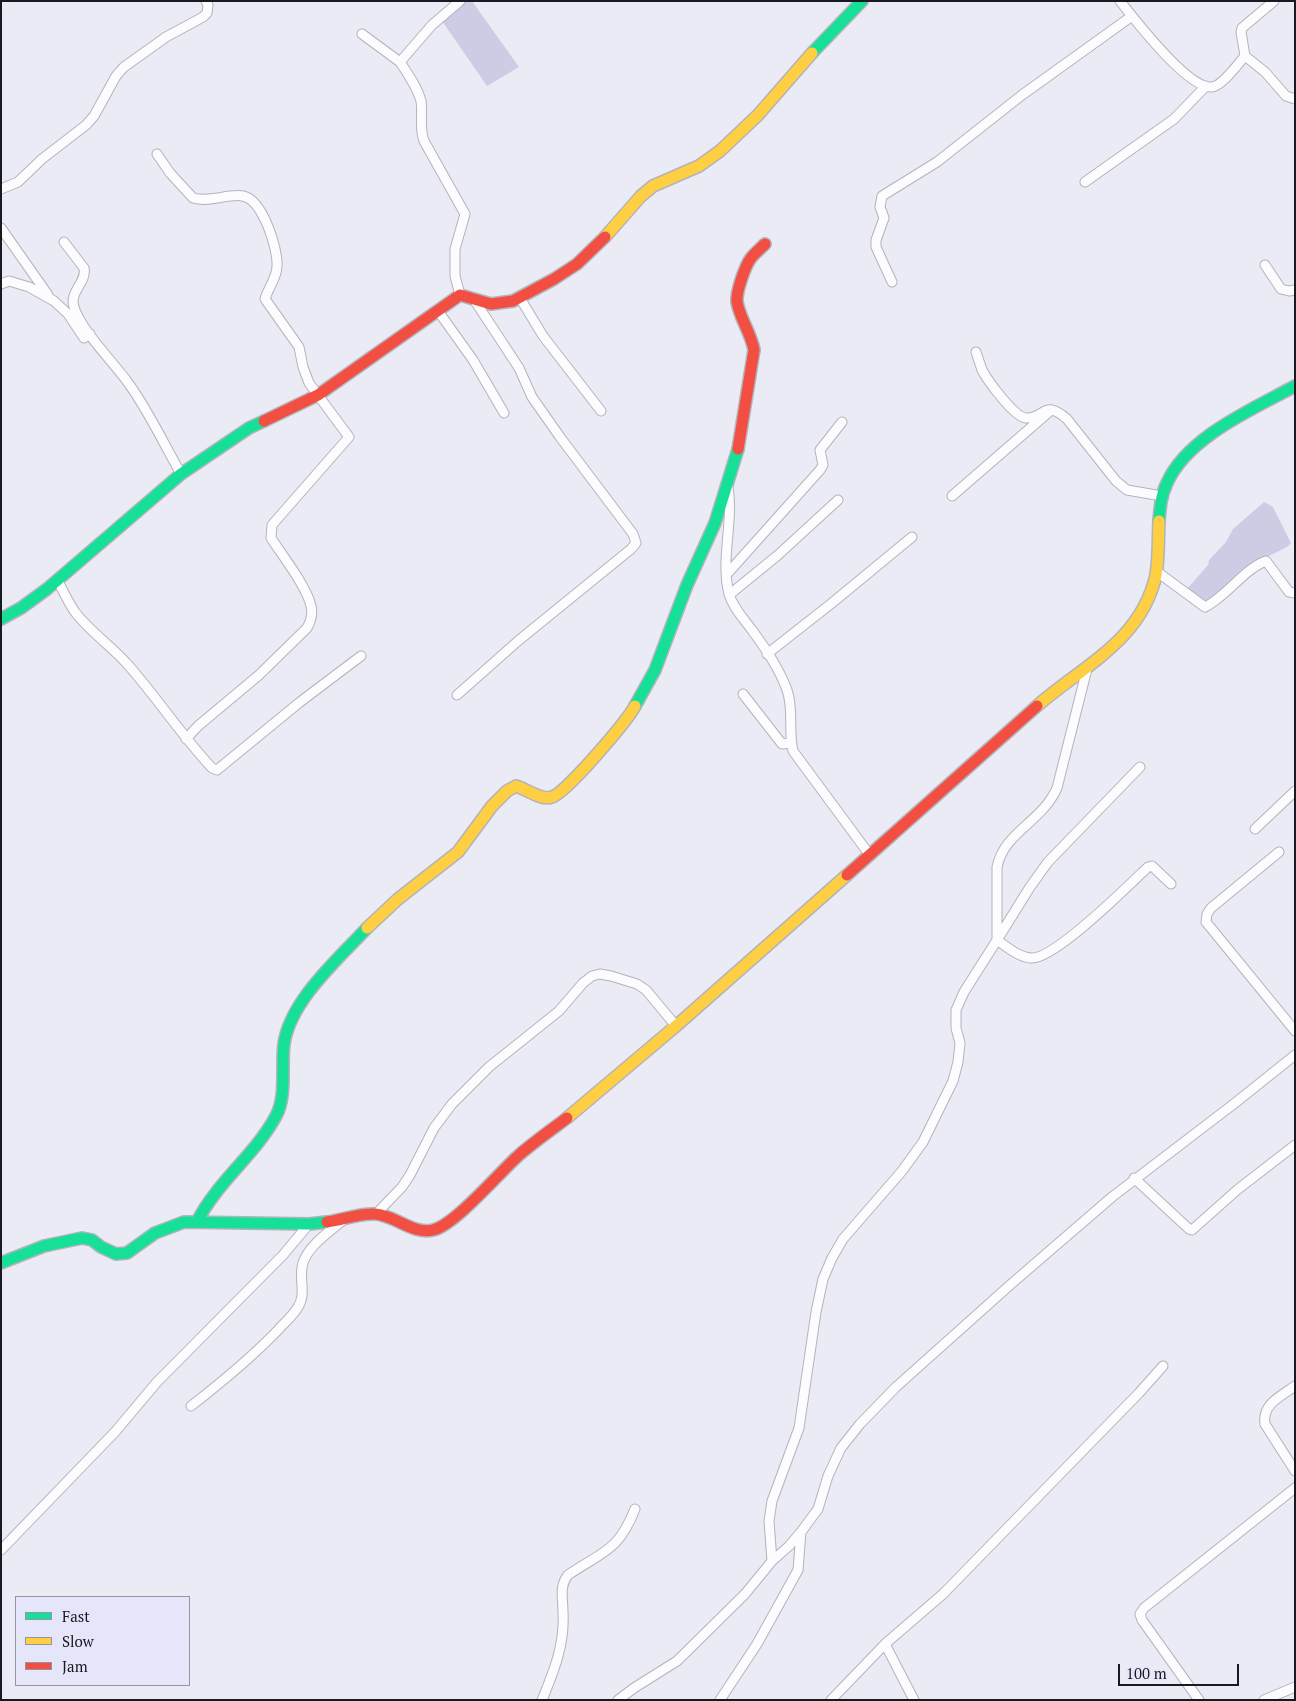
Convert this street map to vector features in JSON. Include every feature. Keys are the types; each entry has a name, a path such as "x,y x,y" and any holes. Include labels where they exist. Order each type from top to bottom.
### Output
{"street":[{"path":"1,189 18,182 42,159 86,125 94,116 120,72 156,44 207,13 208,5 206,1"},
{"path":"400,62 432,25 460,1"},
{"path":"460,295 491,304 502,303 520,298 562,274 595,248 641,196 653,186 699,166 720,151 758,115 800,66 862,1"},
{"path":"1120,1 1159,48 1192,80 1211,87 1219,84 1245,56"},
{"path":"1274,1 1242,28 1245,56 1265,72 1286,96 1295,99"},
{"path":"892,282 876,247 876,240 884,218 880,207 882,196 937,162 1022,95 1132,16"},
{"path":"362,34 400,62 417,90 421,101 422,135 424,141 464,211 464,218 455,250 454,264 460,295"},
{"path":"1085,182 1174,119 1206,86"},
{"path":"157,154 193,198 214,200 244,196 253,201 263,214 270,230 277,260 277,268 265,299 298,347 306,376 349,437 272,525 271,538 309,596 312,608 308,628 260,675 198,726 186,739"},
{"path":"1,228 50,298"},
{"path":"64,242 84,268 84,277 73,295 74,308 90,334 130,386 181,474"},
{"path":"197,1222 206,1204 252,1152 276,1114 282,1092 284,1045 288,1027 307,992 372,923 398,899 458,852 492,806 507,791 516,786 542,797 551,798 561,793 633,710 645,690 663,651 687,585 715,523 738,448 754,350 737,301 740,285 752,258 765,244"},
{"path":"1266,265 1281,289 1295,290"},
{"path":"1,284 9,281 30,287 50,298 68,314 84,338 90,334"},
{"path":"1,619 23,607 58,581 181,474 249,428 318,395 460,295"},
{"path":"457,696 518,641 631,549 636,542 634,534 532,397 519,368 472,298"},
{"path":"520,298 543,336 601,411"},
{"path":"438,311 473,360 504,413"},
{"path":"976,352 982,370 994,388 1022,418 1028,418 1052,409 1067,419 1116,481 1127,490 1162,496"},
{"path":"1,1264 44,1246 82,1238 92,1240 101,1247 116,1254 127,1253 155,1233 184,1222 309,1224 376,1214 391,1218 416,1229 433,1230 449,1222 518,1155 587,1102 676,1026 1044,700 1087,669 1118,642 1144,606 1152,588 1156,571 1157,523 1162,496 1173,471 1184,457 1202,441 1295,386"},
{"path":"952,496 1052,409"},
{"path":"727,574 820,470 823,465 820,450 842,422"},
{"path":"727,483 731,510 727,574 729,595 738,612 767,654 787,691 790,708 791,743 797,758 869,854"},
{"path":"729,595 778,555 838,500"},
{"path":"767,654 832,604 912,537"},
{"path":"1156,571 1205,608 1216,602 1256,566 1266,561 1289,592 1295,592"},
{"path":"58,581 74,612 131,667 186,739 212,768 217,770 300,702 361,656"},
{"path":"997,940 997,867 999,858 1009,841 1052,800 1057,788 1087,669"},
{"path":"743,694 782,744 791,743"},
{"path":"772,1560 769,1520 772,1501 798,1428 816,1312 823,1278 832,1258 844,1239 902,1171 923,1142 937,1114 953,1081 958,1062 960,1043 956,1028 956,1010 964,992 1030,887 1048,862 1140,767"},
{"path":"1255,828 1295,791"},
{"path":"1279,852 1211,908 1207,914 1206,922 1295,1031"},
{"path":"997,940 1024,957 1037,958 1043,956 1073,934 1148,867 1152,866 1171,884"},
{"path":"376,1214 402,1187 434,1128 452,1104 489,1066 559,1011 583,983 592,976 600,974 637,984 646,990 676,1026"},
{"path":"618,1700 677,1661 745,1594 772,1560 802,1532 818,1509 828,1476 837,1455 860,1424 896,1387 1134,1178 1236,1103 1295,1055"},
{"path":"1134,1178 1192,1230 1238,1190 1295,1145"},
{"path":"191,1406 246,1361 297,1310 303,1294 303,1263 307,1255 312,1248 344,1219"},
{"path":"1,1550 115,1432 157,1382 283,1255 309,1224"},
{"path":"831,1700 885,1644 950,1587 1163,1366"},
{"path":"1295,1386 1267,1407 1263,1415 1264,1424 1295,1471"},
{"path":"1199,1700 1142,1620 1140,1614 1144,1608 1295,1488"},
{"path":"542,1700 558,1659 562,1640 564,1615 562,1590 565,1578 568,1574 614,1546 629,1524 635,1509"},
{"path":"720,1700 757,1644 798,1570 802,1532"},
{"path":"885,1644 914,1700"},
{"path":"1264,1700 1295,1687"}],"shaded area":[{"path":"466,1 472,1 519,67 487,86 442,21"},
{"path":"1264,502 1273,507 1291,543 1263,559 1207,604 1187,589 1208,565 1209,560 1226,542 1233,529"}],"traffic: fast":[{"path":"812,53 862,1"},
{"path":"1159,521 1161,502 1167,483 1177,467 1190,452 1205,438 1223,426 1295,386"},
{"path":"1,619 21,608 47,589 181,474 249,428 264,421"},
{"path":"635,706 655,670 687,585 715,523 738,449"},
{"path":"197,1222 215,1194 258,1143 276,1116 283,1090 284,1044 295,1012 317,981 367,928"},
{"path":"1,1263 44,1246 82,1238 92,1240 101,1247 116,1254 127,1253 155,1233 184,1222 309,1224 327,1222"}],"traffic: slow":[{"path":"605,237 641,196 653,186 699,166 720,151 758,115 812,53"},
{"path":"1037,706 1108,650 1138,618 1149,598 1156,575 1159,521"},
{"path":"367,928 398,899 458,852 492,806 507,791 516,786 548,798 559,793 596,756 635,706"},
{"path":"567,1118 676,1026 847,875"}],"traffic: jam":[{"path":"264,421 318,395 460,295 491,304 513,301 577,264 605,237"},
{"path":"738,449 754,350 738,308 737,298 741,279 749,262 765,244"},
{"path":"847,875 1037,706"},
{"path":"327,1222 375,1214 382,1215 418,1230 433,1230 453,1219 465,1209 519,1155 567,1118"}]}
